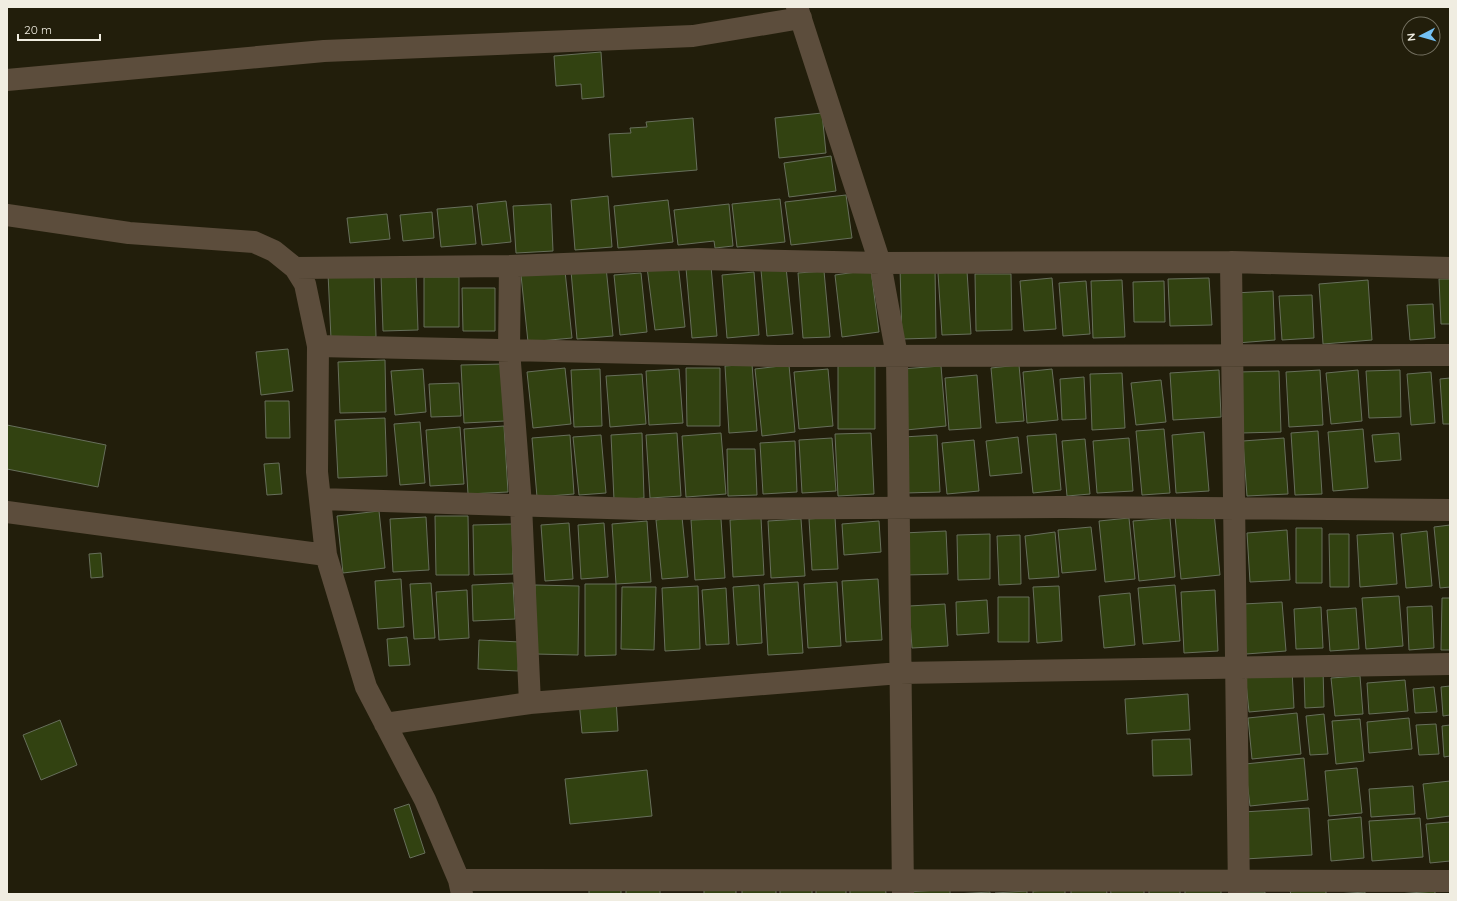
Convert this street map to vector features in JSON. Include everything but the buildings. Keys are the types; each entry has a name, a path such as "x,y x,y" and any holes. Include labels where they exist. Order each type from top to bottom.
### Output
{"street":[{"path":"7,80 324,51 693,36 799,12 880,263 897,356 902,887"},
{"path":"7,202 7,215 128,233 254,242 274,251 295,268 305,284 318,346 317,472 326,555 366,687 424,800 460,887 1239,887 1450,881"},
{"path":"295,268 510,266 698,259 880,263 1231,262 1450,268"},
{"path":"1231,262 1239,887"},
{"path":"510,266 509,350 521,505 530,703"},
{"path":"318,346 779,356 1450,356"},
{"path":"320,499 640,509 899,508 1450,510"},
{"path":"7,512 326,555"},
{"path":"385,724 530,703 900,673 1450,664"}]}
